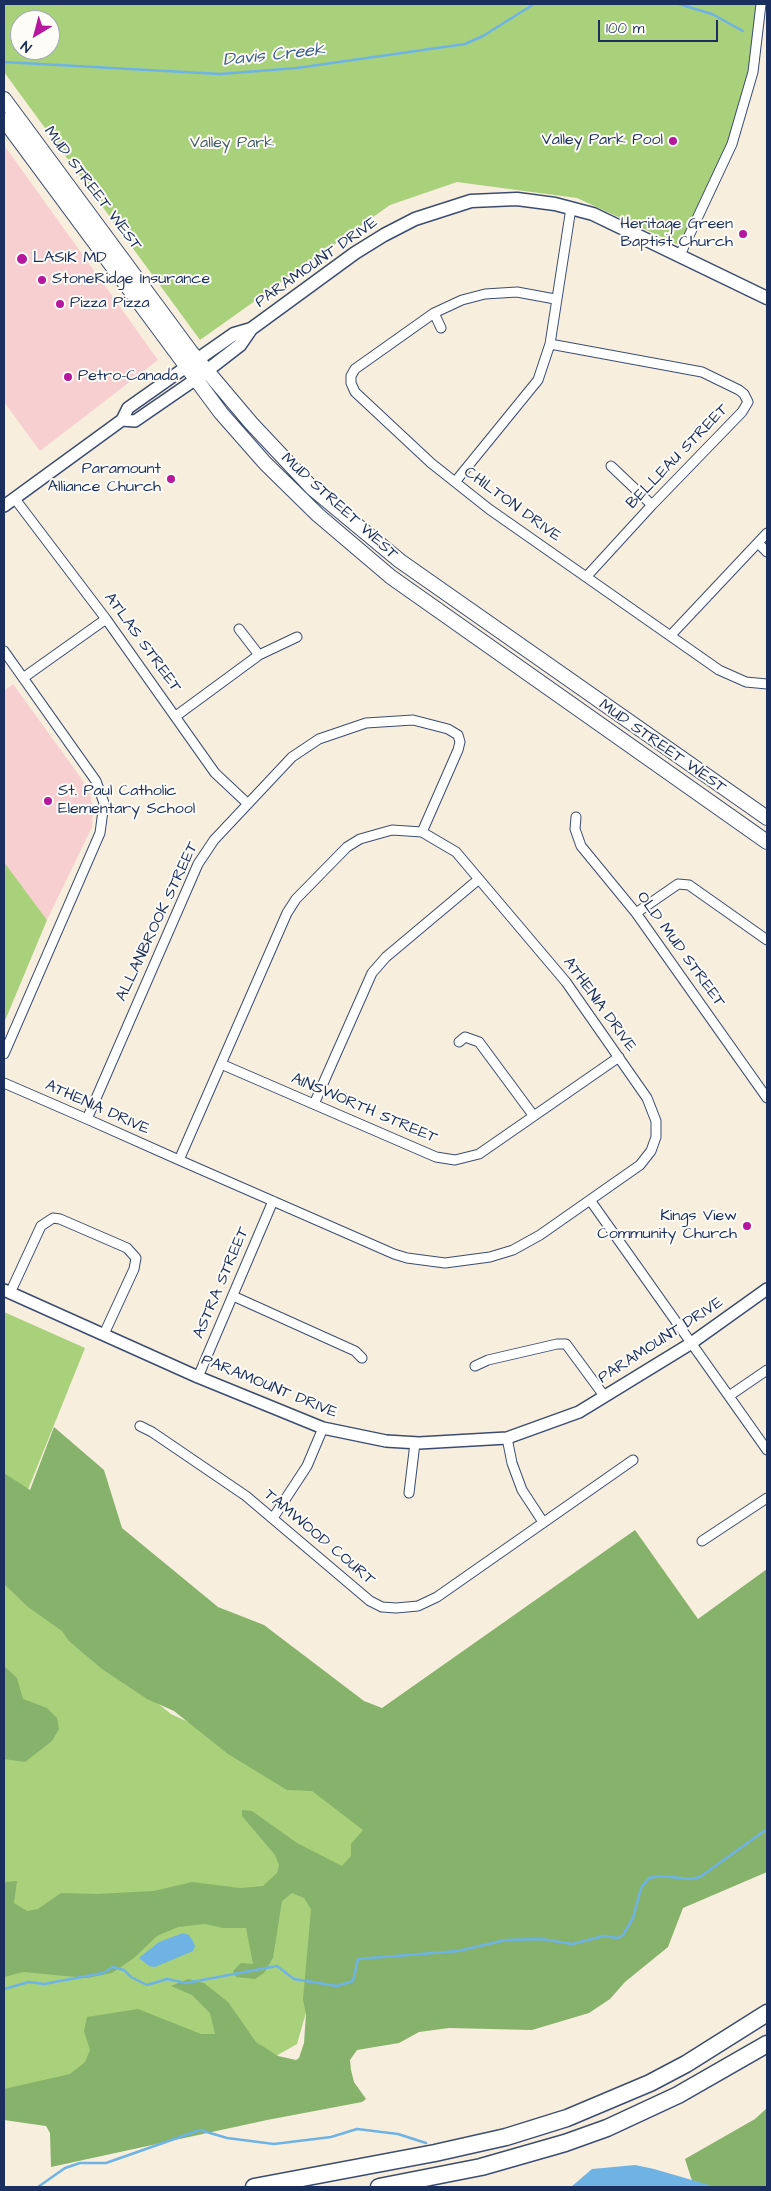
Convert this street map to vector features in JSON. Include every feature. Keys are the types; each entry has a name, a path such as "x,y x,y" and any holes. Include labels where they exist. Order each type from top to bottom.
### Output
{"highway":[{"path":"254,2187 435,2154 506,2137 567,2118 650,2083 716,2047 767,2013"},
{"path":"379,2187 481,2167 607,2128 678,2095 767,2044"}],"main road":[{"name":"MUD STREET WEST","path":"4,99 192,363 196,379 265,463 353,546 482,642 767,842"},
{"name":"MUD STREET WEST","path":"4,120 192,363 207,370 251,423 300,475 373,539 430,582 767,818"},
{"name":"PARAMOUNT DRIVE","path":"192,363 234,334 250,329 355,253 415,219 471,201 517,199 555,204 605,218 767,298"},
{"name":"PARAMOUNT DRIVE","path":"196,379 240,345 250,329"}],"street":[{"path":"680,255 732,144 753,72 761,4"},
{"path":"455,482 538,380 550,344 571,208"},
{"name":"CHILTON DRIVE","path":"556,299 516,292 485,294 462,300 434,313 356,369 351,376 351,383 356,392 455,482 489,509 730,676 746,682 767,684"},
{"path":"434,313 441,328"},
{"name":"BELLEAU STREET","path":"550,344 702,372 744,394 748,402 742,412 652,504 588,576"},
{"name":"PARAMOUNT DRIVE","path":"4,506 122,420 128,408 192,363"},
{"name":"PARAMOUNT DRIVE","path":"122,420 135,421 196,379"},
{"path":"611,466 652,504"},
{"name":"ATLAS STREET","path":"15,498 106,619 215,773 247,803"},
{"path":"671,635 767,533"},
{"path":"758,543 767,552"},
{"path":"24,678 106,619"},
{"path":"239,630 259,655"},
{"path":"176,716 259,655 297,636"},
{"path":"4,651 96,781 104,803 100,832 4,1054"},
{"name":"ALLANBROOK STREET","path":"87,1119 198,864 214,840 292,757 320,739 340,730 366,723 413,720 448,729 458,734 458,750 422,832"},
{"name":"OLD MUD STREET","path":"576,817 575,829 582,846 636,913 767,1098"},
{"name":"ATHENIA DRIVE","path":"4,1083 87,1119 179,1160 394,1254 407,1258 445,1263 490,1257 513,1250 540,1235 640,1165 650,1151 656,1137 654,1111 619,1057 566,982 456,852 422,832 392,830 360,839 347,847 296,899 286,913 179,1160"},
{"path":"314,1104 372,974 386,957 479,879"},
{"path":"636,913 678,884 689,885 767,940"},
{"path":"459,1042 465,1037 479,1042 534,1115"},
{"name":"AINSWORTH STREET","path":"221,1064 436,1157 455,1160 479,1154 619,1057"},
{"path":"590,1200 690,1344 767,1450"},
{"name":"ASTRA STREET","path":"198,1377 273,1201"},
{"path":"7,1292 41,1226 53,1218 60,1219 127,1248 136,1258 134,1269 104,1334"},
{"name":"PARAMOUNT DRIVE","path":"7,1292 198,1377 323,1428 386,1441 415,1443 508,1438 579,1412 690,1344 767,1289"},
{"path":"234,1296 355,1351 362,1358"},
{"path":"475,1366 488,1360 557,1344 566,1344 605,1397"},
{"path":"729,1396 767,1370"},
{"name":"TAMWOOD COURT","path":"140,1426 152,1432 246,1496 370,1601 396,1608 418,1606 437,1597 633,1460"},
{"path":"273,1518 307,1466 323,1428"},
{"path":"508,1438 512,1463 522,1490 543,1522"},
{"path":"410,1493 415,1443"},
{"path":"702,1541 767,1498"}],"shaded area":[{"path":"4,145 158,360 40,451 4,402"},
{"name":"St. Paul Catholic Elementary School","path":"13,684 81,778 90,793 93,810 92,827 47,920 4,862 4,691"}],"green space":[{"name":"Valley Park","path":"4,4 760,4 751,69 723,155 679,245 577,198 457,182 390,205 200,340 4,72"},
{"path":"4,862 47,920 4,1023"},
{"path":"4,1312 85,1348 23,1502 4,1487"},
{"path":"54,1427 104,1470 122,1528 218,1607 264,1625 364,1701 382,1708 635,1530 698,1619 767,1569 767,1872 683,1908 668,1947 625,1982 610,1999 589,2013 532,2030 449,2028 419,2032 399,2043 357,2050 350,2060 354,2082 366,2099 362,2102 267,2120 51,2167 50,2133 46,2126 4,2120 4,2089 70,2074 85,2062 90,2050 84,2031 87,2017 138,2009 201,2034 215,2034 210,2013 192,1995 171,1986 188,1979 204,1983 228,2002 256,2042 278,2056 296,2060 299,2058 304,2043 306,2014 303,2000 311,1909 304,1898 292,1893 282,1901 273,1958 264,1973 255,1979 236,1977 233,1971 241,1963 253,1964 246,1928 223,1928 205,1924 178,1927 157,1936 134,1958 112,1973 87,1978 23,1972 4,1977 4,1882 17,1881 14,1903 27,1911 38,1909 61,1893 97,1894 154,1891 192,1882 240,1888 263,1886 277,1873 279,1865 275,1855 242,1816 242,1810 252,1811 297,1843 342,1866 351,1856 351,1844 363,1830 312,1791 287,1790 228,1754 174,1711 147,1699 102,1669 69,1641 62,1631 28,1607 4,1584 4,1473 30,1490"},
{"path":"4,1581 171,1714 312,1779 378,1829 329,1933 297,2044 269,2060 4,2107"},
{"path":"4,1666 17,1678 23,1699 47,1708 57,1718 59,1729 52,1741 25,1762 4,1759"},
{"path":"767,2108 767,2187 694,2187 685,2159 755,2119"}],"water":[{"path":"183,1933 189,1935 193,1941 195,1946 193,1951 155,1967 149,1966 139,1958 159,1942"},
{"path":"635,2165 716,2187 571,2187 592,2169"}],"waterway":[{"name":"Davis Creek","path":"4,62 220,74 297,68 465,44 483,36 534,4"},
{"name":"Davis Creek","path":"679,4 712,14 743,31"},
{"path":"4,1989 29,1982 44,1984 103,1973 113,1967 124,1970 131,1977 147,1985 167,1979 186,1983 277,1966 294,1979 337,1986 353,1981 358,1959 458,1951 506,1940 541,1939 572,1944 604,1936 618,1938 623,1935 633,1918 641,1888 649,1878 660,1876 691,1879 700,1877 767,1829"},
{"path":"38,2187 65,2168 80,2163 106,2163 200,2130 227,2138 274,2144 331,2137 357,2129 398,2134 426,2143"}],"place":[{"name":"Valley Park Pool","path":"673,141"},
{"name":"Heritage Green Baptist Church","path":"743,234"},
{"name":"LASIK MD","path":"22,259"},
{"name":"StoneRidge Insurance","path":"42,280"},
{"name":"Pizza Pizza","path":"60,304"},
{"name":"Petro-Canada","path":"68,377"},
{"name":"Paramount Alliance Church","path":"171,479"},
{"name":"St. Paul Catholic Elementary School","path":"48,801"},
{"name":"Kings View Community Church","path":"747,1226"}]}
